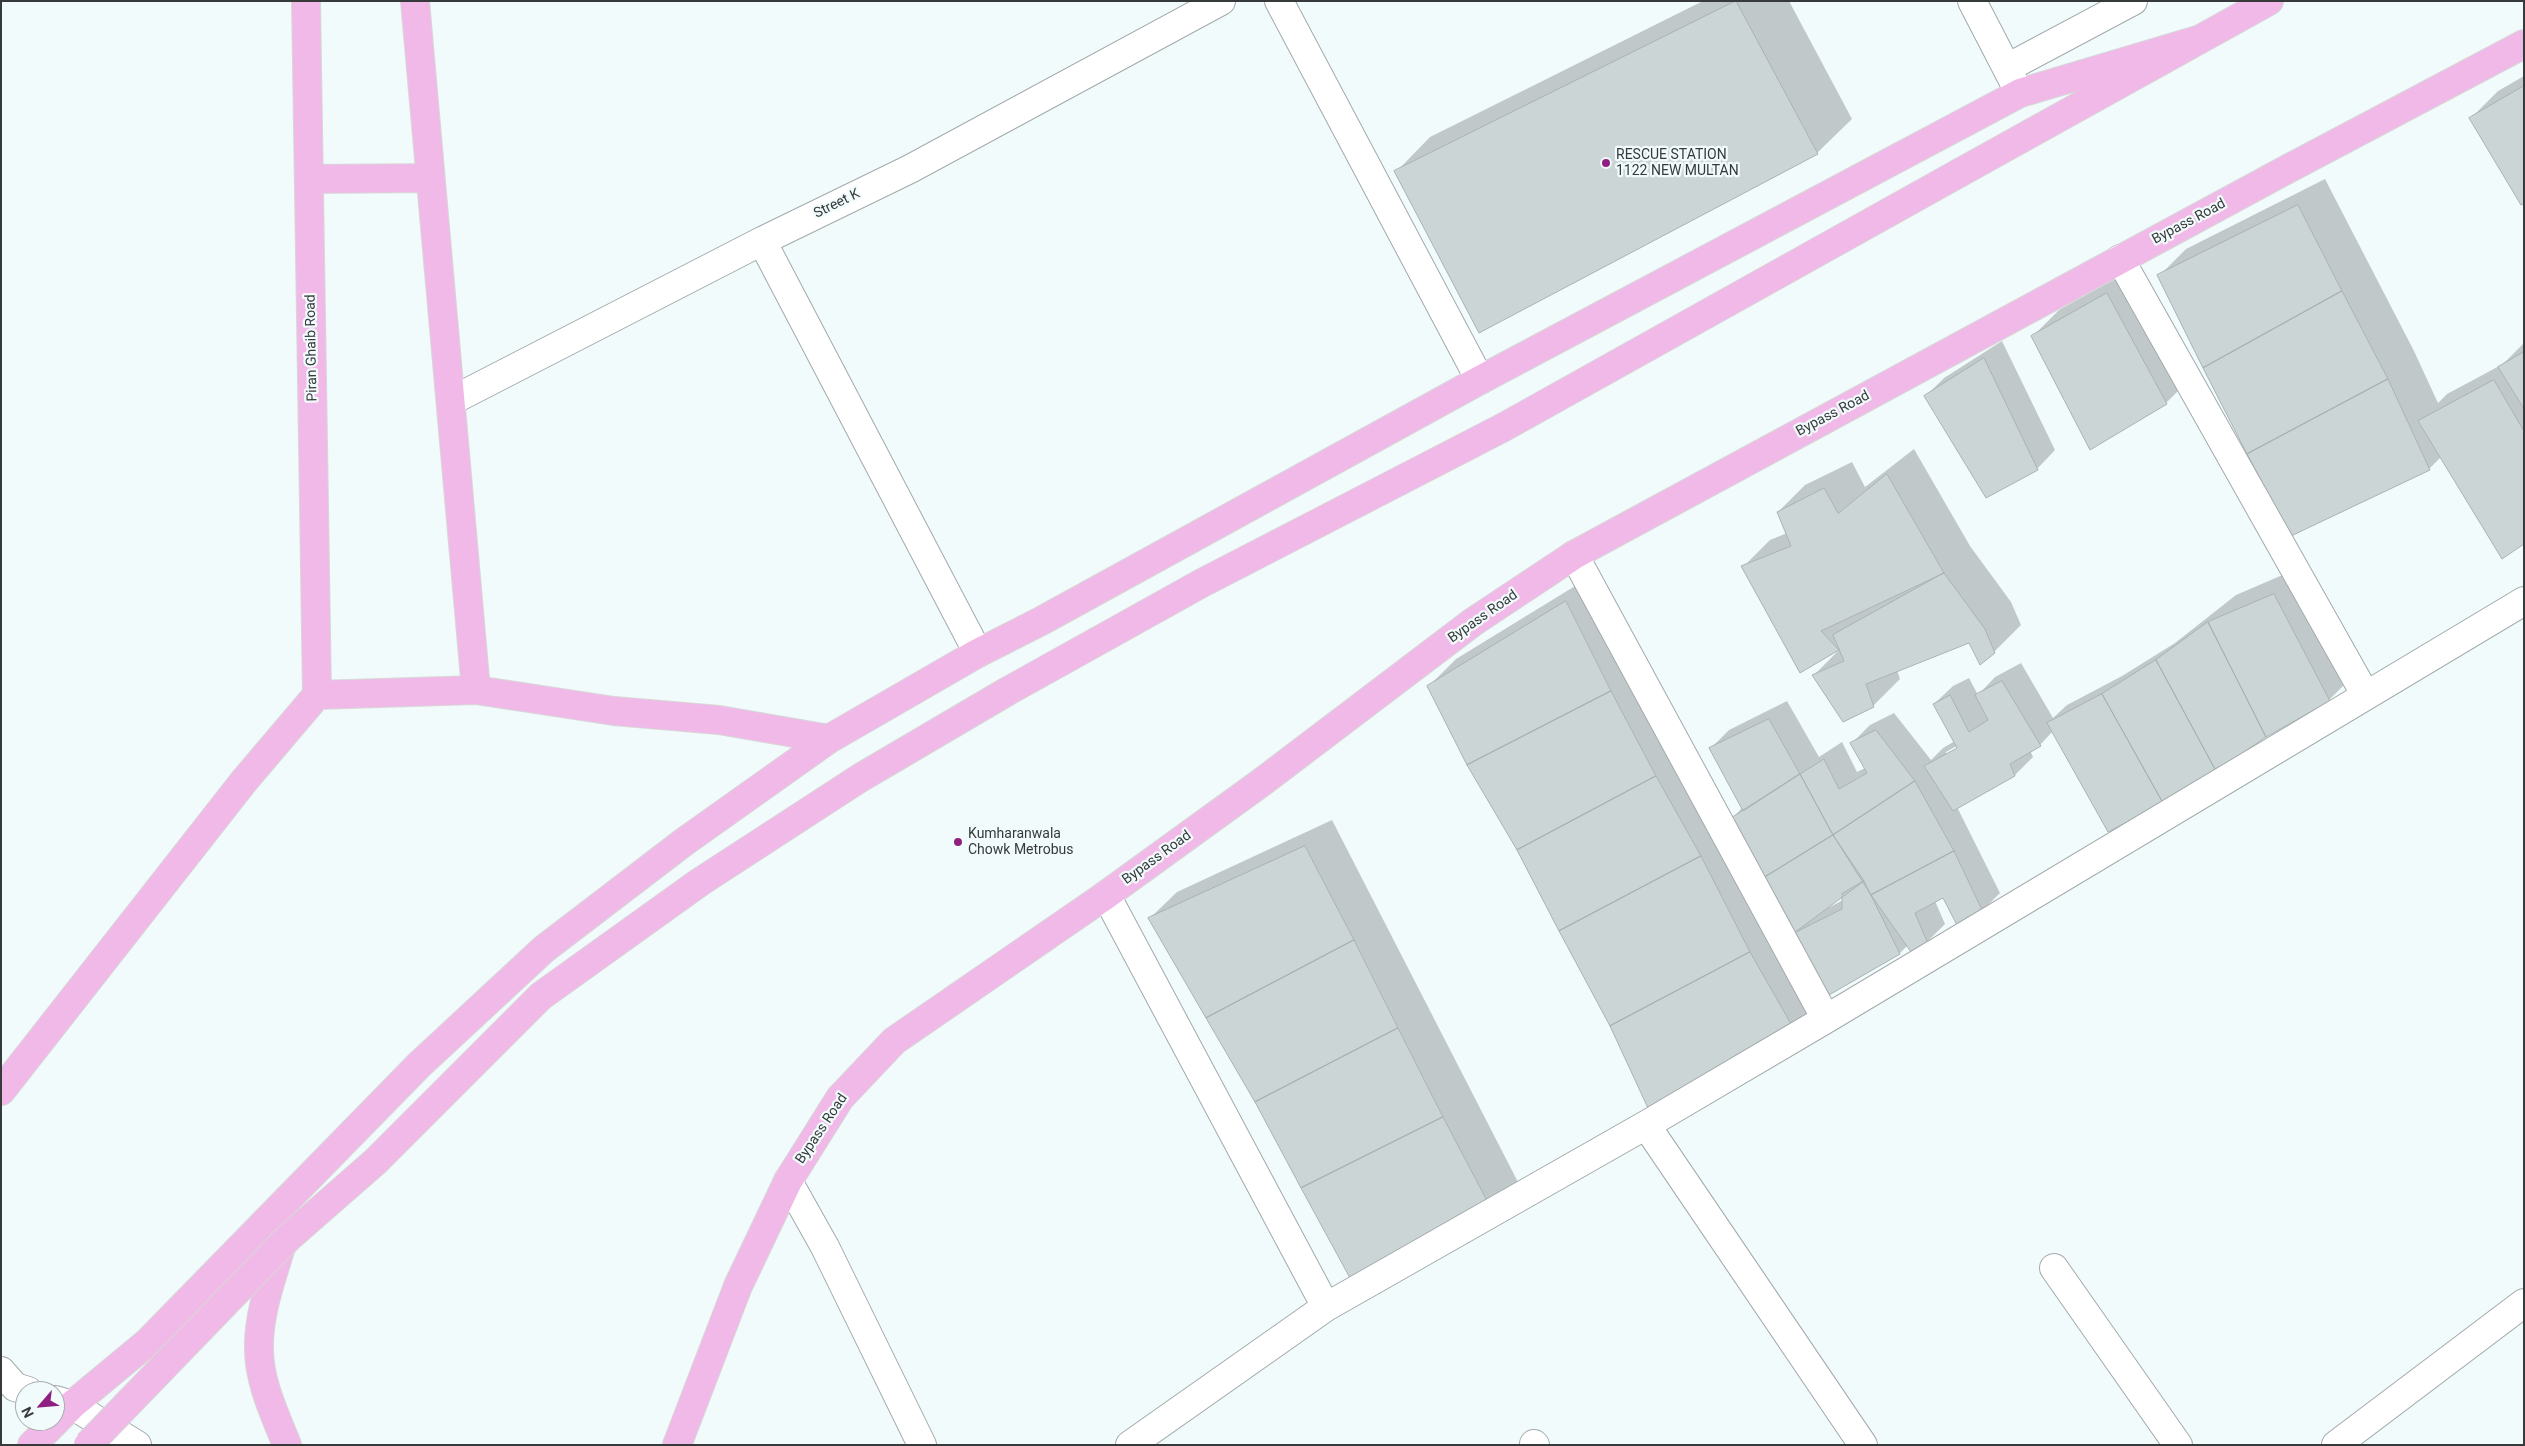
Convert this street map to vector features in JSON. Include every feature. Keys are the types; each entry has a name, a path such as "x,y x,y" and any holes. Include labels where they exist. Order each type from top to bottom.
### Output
{"main road":[{"name":"Piran Ghaib Road","path":"306,1 318,695"},
{"path":"415,1 476,690"},
{"path":"88,1445 288,1238 376,1161 540,996 700,882 860,778 1033,677 1202,583 1504,427 2269,1"},
{"path":"65,1402 148,1342 419,1065 544,949 684,842 830,739 978,653 1052,616 1480,380 2020,93 2198,40"},
{"name":"Bypass Road","path":"677,1445 738,1286 788,1181 840,1098 894,1041 1106,894 1262,782 1473,622 1574,555 2524,44"},
{"path":"309,179 430,178"},
{"path":"1,1091 244,780 318,695 476,690 614,710 719,720 830,739"},
{"path":"287,1445 266,1393 258,1350 262,1319 295,1193"},
{"path":"109,1445 146,1384"},
{"path":"32,1445 42,1431"}],"street":[{"name":"Street K","path":"451,401 762,241 910,169 1221,1"},
{"path":"1279,1 1480,380"},
{"path":"1972,1 2020,93"},
{"path":"2007,68 2133,1"},
{"path":"762,241 978,653"},
{"path":"2120,260 2365,694"},
{"path":"1574,555 1826,1019"},
{"path":"1130,1445 1326,1307 1646,1125 1826,1019 2365,694 2524,601"},
{"path":"1106,894 1326,1307"},
{"path":"1646,1125 1863,1445"},
{"path":"788,1181 825,1247 922,1445"},
{"path":"2054,1268 2178,1445"},
{"path":"2336,1445 2524,1303"},
{"path":"1,1371 15,1387"},
{"path":"65,1404 137,1445"}],"building":[{"name":"RESCUE STATION 1122 NEW MULTAN","path":"1736,1 1818,154 1479,333 1394,171"},
{"path":"2524,86 2524,204 2521,205 2469,118"},
{"path":"2298,205 2342,291 2203,368 2157,275"},
{"path":"2342,291 2388,379 2247,454 2203,368"},
{"path":"2107,293 2167,404 2090,450 2031,336"},
{"path":"2524,352 2524,409 2498,367"},
{"path":"1984,358 2038,470 1986,498 1924,396"},
{"path":"2388,379 2430,470 2291,536 2247,454"},
{"path":"2494,380 2524,431 2524,544 2502,559 2418,421"},
{"path":"1887,474 1944,573 1821,631 1839,650 1800,673 1741,566 1791,546 1777,512 1824,488 1838,513"},
{"path":"1944,573 1985,629 1995,653 1980,665 1969,643 1866,684 1874,707 1843,722 1812,675 1844,661 1833,635"},
{"path":"2274,594 2330,701 2266,737 2208,622"},
{"path":"1566,601 1611,691 1467,765 1427,686"},
{"path":"2208,622 2266,737 2216,771 2156,660"},
{"path":"2156,660 2216,771 2163,803 2102,694"},
{"path":"2002,681 2041,746 2010,764 2015,776 1953,811 1924,766 1957,748 1933,704 1950,695 1969,732 1988,720 1975,695"},
{"path":"1611,691 1656,776 1517,850 1467,765"},
{"path":"2102,694 2163,803 2108,832 2047,723"},
{"path":"1769,719 1800,774 1743,811 1709,748"},
{"path":"1876,730 1915,781 1833,835 1800,774 1824,759 1839,789 1867,773 1850,743"},
{"path":"1800,774 1833,835 1765,877 1730,819"},
{"path":"1656,776 1701,856 1559,931 1517,850"},
{"path":"1915,781 1954,851 1871,895 1833,835"},
{"path":"1833,835 1864,881 1794,933 1765,877"},
{"path":"1305,846 1354,940 1206,1018 1148,918"},
{"path":"1954,851 1983,912 1957,925 1943,898 1915,913 1928,944 1911,952 1871,895"},
{"path":"1701,856 1750,952 1610,1026 1559,931"},
{"path":"1864,881 1900,954 1829,995 1794,933 1842,909 1842,894"},
{"path":"1354,940 1398,1028 1255,1102 1206,1018"},
{"path":"1750,952 1798,1036 1654,1121 1610,1026"},
{"path":"1398,1028 1443,1117 1301,1188 1255,1102"},
{"path":"1443,1117 1493,1212 1350,1278 1301,1188"}],"place":[{"name":"RESCUE STATION 1122 NEW MULTAN","path":"1606,163"},
{"name":"Kumharanwala Chowk Metrobus","path":"958,842"}]}
